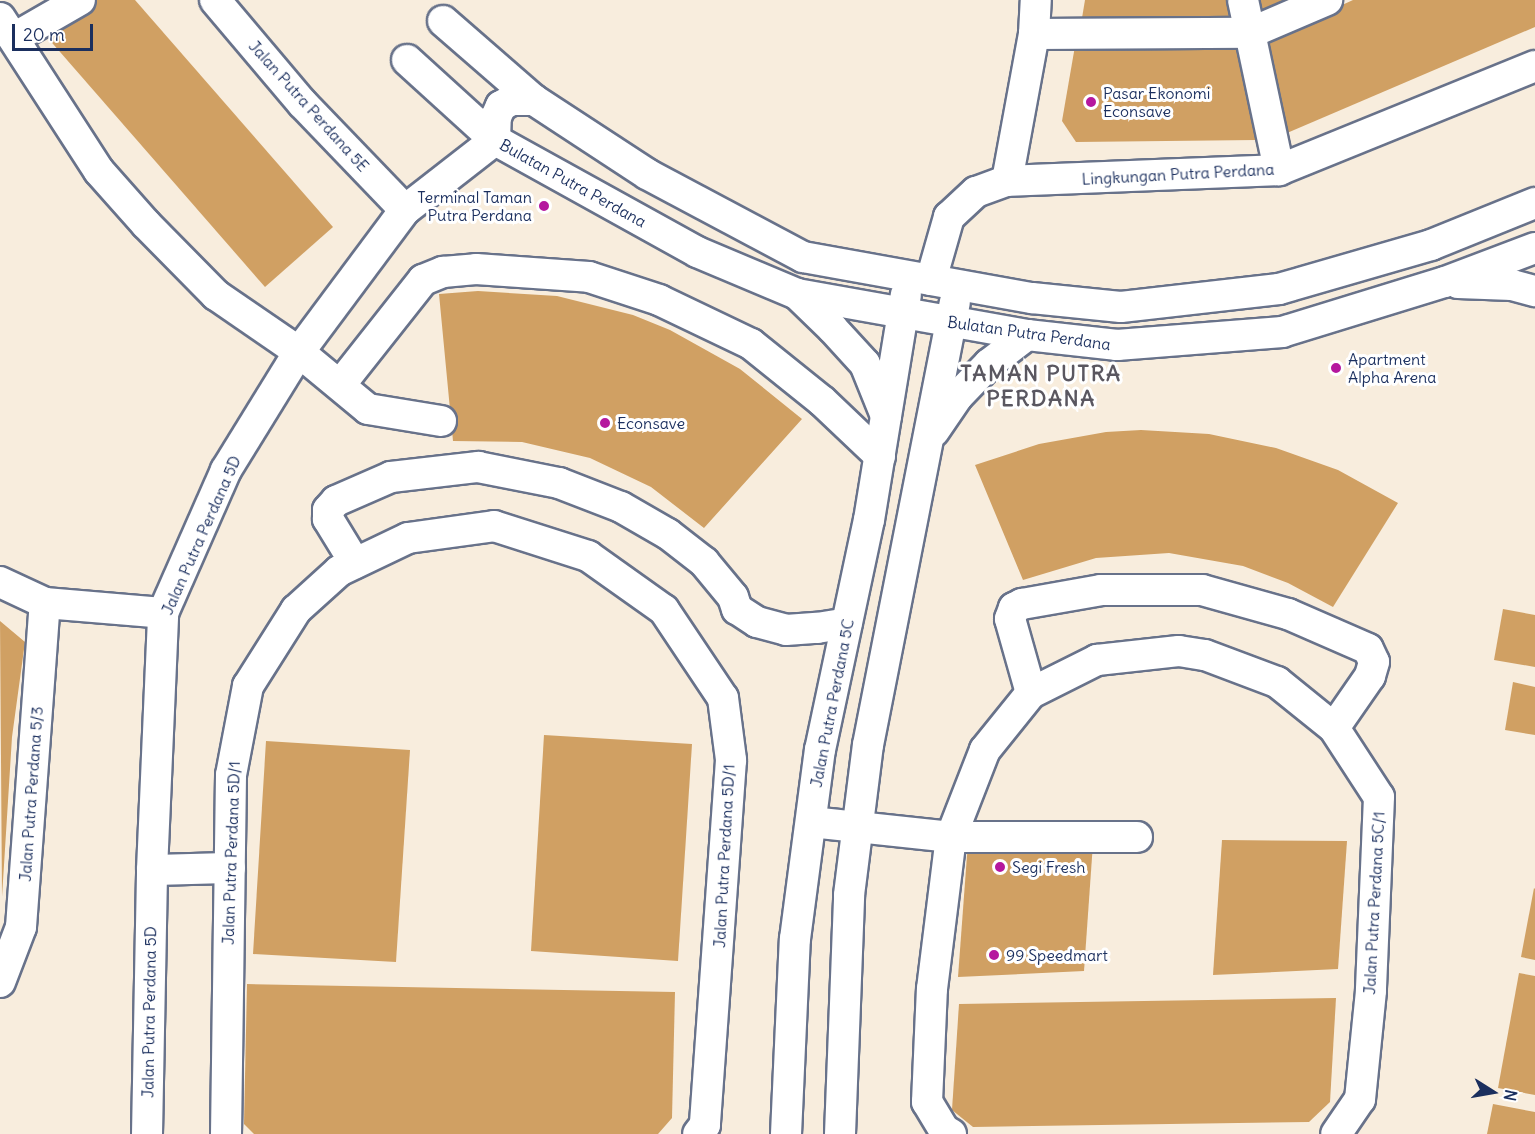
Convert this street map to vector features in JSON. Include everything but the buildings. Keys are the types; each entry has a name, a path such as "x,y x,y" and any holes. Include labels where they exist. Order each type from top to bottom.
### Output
{"street":[{"path":"80,0 7,28 99,171 146,224 216,295 299,352 368,409 441,421"},
{"name":"Jalan Putra Perdana 5E","path":"214,0 303,104 405,210"},
{"path":"1007,182 1034,34 1036,0"},
{"path":"1243,0 1279,170"},
{"path":"1034,34 1250,33 1327,0"},
{"path":"442,21 534,100 646,174 803,257 1032,298 1121,308 1279,288 1431,245 1533,209"},
{"path":"407,60 495,140"},
{"name":"Lingkungan Putra Perdana","path":"933,280 949,218 976,192 1007,182 1279,170 1535,66"},
{"name":"Bulatan Putra Perdana","path":"534,100 512,100 501,106 496,117 495,140 697,252 797,294 1028,335 1117,345 1282,332 1445,282 1535,248"},
{"name":"Jalan Putra Perdana 5D","path":"147,1134 152,870 163,613 226,470 299,352 405,210 495,140"},
{"path":"340,386 423,280 443,272 476,269 589,277 660,300 751,344 822,401 880,456"},
{"path":"840,1134 849,895 868,745 951,322 933,280"},
{"name":"Jalan Putra Perdana 5C","path":"786,1134 795,939 820,750 880,456 903,313 933,280"},
{"path":"1445,282 1512,285 1535,291"},
{"path":"797,294 865,364 886,416"},
{"path":"928,439 958,396 989,364 1028,335"},
{"path":"355,563 328,519 328,510 336,501 391,477 478,467 560,483 621,507 668,534 704,562 733,597 737,609 757,622 786,630 847,623"},
{"name":"Jalan Putra Perdana 5D/1","path":"226,1134 231,775 248,686 296,610 339,571 408,538 494,526 588,556 664,610 723,698 731,760 705,1125 699,1134"},
{"path":"0,582 45,603 163,613"},
{"path":"1030,693 1010,620 1014,608 1022,604 1101,590 1202,590 1288,614 1368,649 1374,662 1370,676 1334,728"},
{"name":"Jalan Putra Perdana 5/3","path":"0,982 21,927 45,603"},
{"name":"Jalan Putra Perdana 5C/1","path":"951,1134 944,1130 927,1102 932,990 951,837 985,750 1030,693 1097,660 1179,651 1205,655 1277,682 1334,728 1379,797 1371,991 1360,1099 1336,1134"},
{"path":"811,822 951,837 1137,837"},
{"path":"152,870 230,868"}],"place":[{"name":"Pasar Ekonomi Econsave","path":"1091,102"},
{"name":"Terminal Taman Putra Perdana","path":"544,206"},
{"name":"Apartment Alpha Arena","path":"1336,368"},
{"name":"Econsave","path":"605,423"},
{"name":"Segi Fresh","path":"1000,867"},
{"name":"99 Speedmart","path":"994,955"}],"district":[{"name":"TAMAN PUTRA PERDANA","path":"1041,386"}]}
